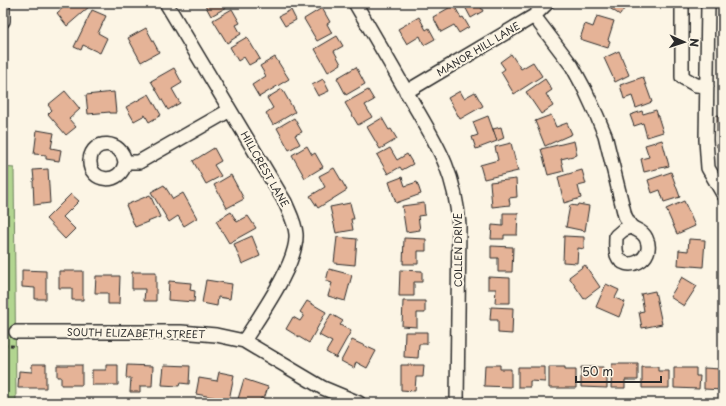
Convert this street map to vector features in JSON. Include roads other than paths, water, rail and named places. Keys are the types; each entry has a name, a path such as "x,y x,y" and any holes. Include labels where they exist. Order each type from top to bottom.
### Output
{"street":[{"path":"3,3 3,21"},
{"name":"HILLCREST LANE","path":"166,3 285,202 293,220 296,234 293,257 244,341"},
{"name":"COLLEN DRIVE","path":"355,3 442,154 451,177 458,208 459,225 457,403"},
{"name":"MANOR HILL LANE","path":"406,92 534,16 548,3"},
{"path":"682,3 682,77 696,85 707,86"},
{"path":"708,3 706,140 708,168 723,194"},
{"path":"534,16 572,66 588,96 605,135 625,216 631,227"},
{"path":"124,162 139,162 230,110"},
{"name":"SOUTH ELIZABETH STREET","path":"16,332 181,332 244,341 323,388 359,403"}]}
